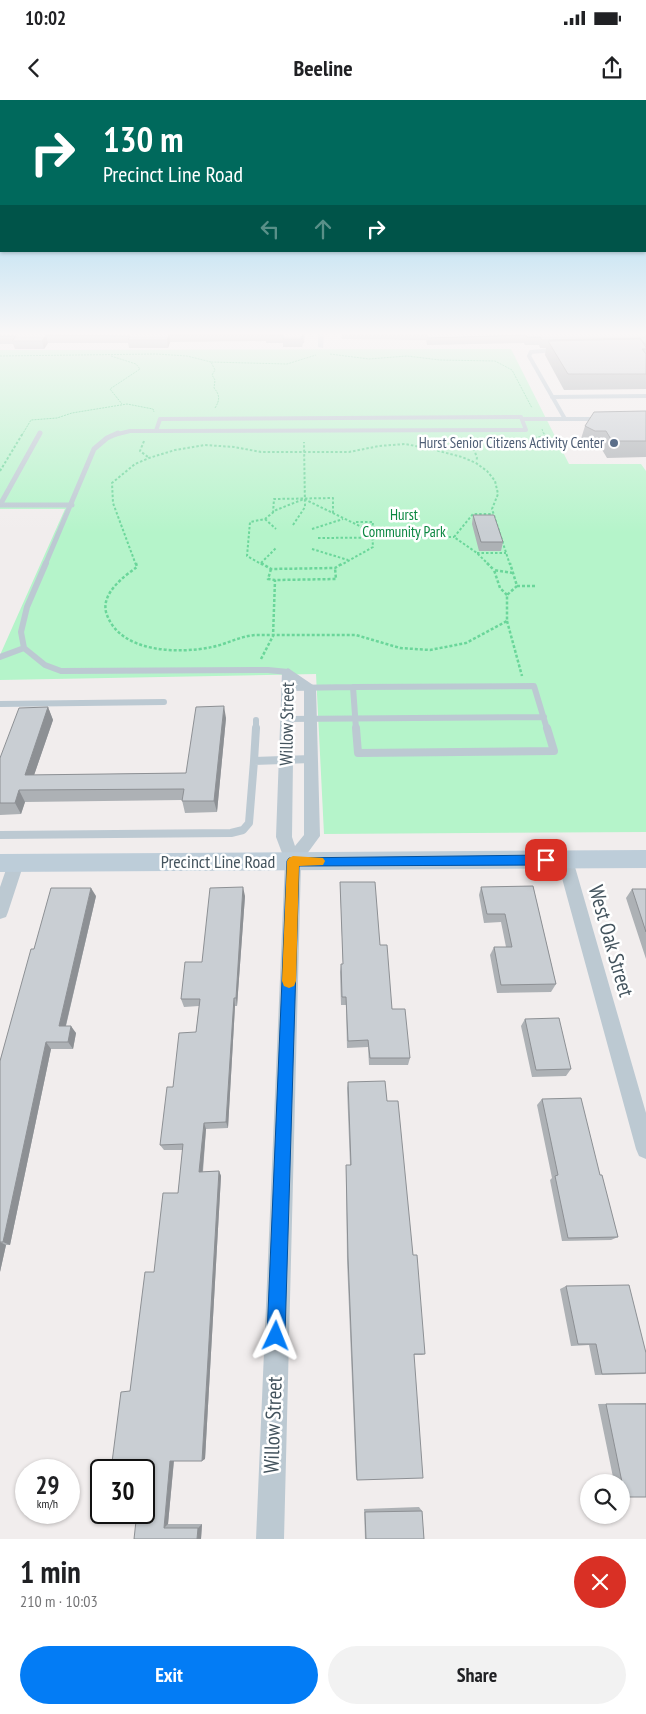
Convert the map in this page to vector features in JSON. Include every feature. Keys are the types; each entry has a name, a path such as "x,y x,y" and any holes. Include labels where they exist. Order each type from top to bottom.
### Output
{"main road":[{"name":"Precinct Line Road","path":"8,863 646,859"}],"street":[{"name":"Willow Street","path":"288,672 310,687 311,718 312,836 293,861"},
{"name":"Willow Street","path":"270,1539 293,861 284,837 288,672"},
{"name":"West Oak Street","path":"565,860 646,1149"},
{"path":"0,912 8,863"}],"lane":[{"path":"553,399 565,419"},
{"path":"156,431 160,419 521,417 526,430 156,431 125,432 108,436 99,442 94,449 72,505 27,607 21,632 24,648 45,666 60,671 256,670 288,672"},
{"path":"522,420 601,419"},
{"path":"40,433 0,505 72,505"},
{"path":"0,657 24,648"},
{"path":"289,688 310,687 534,686 554,751 358,753 353,687"},
{"path":"1,706 164,702"},
{"path":"287,718 544,717"},
{"path":"0,835 231,833 243,830 249,823 256,720"},
{"path":"254,761 311,759"}],"path":[{"path":"119,399 123,404"},
{"path":"214,409 220,402 219,399"},
{"path":"528,399 531,405"},
{"path":"0,471 31,420 57,418 72,413 123,404 148,407 153,409 154,412 162,412"},
{"path":"209,410 221,408"},
{"path":"470,438 477,458 476,461"},
{"path":"293,525 305,507 304,439"},
{"path":"506,621 481,638 463,645 425,651 394,646 359,635 245,636 214,647 181,650 154,648 139,643 125,637 113,627 108,619 105,602 117,581 137,567 112,503 112,483 135,464 149,458 175,450 205,445 234,447 261,452 349,452 379,446 405,444 441,451 476,461 494,480 498,495 492,509 493,514 517,586"},
{"path":"272,513 274,499 333,498 333,513"},
{"path":"353,522 373,522 373,547 335,568 271,569 247,556 250,522 265,519 272,513 304,499 372,532"},
{"path":"454,537 473,514 493,514"},
{"path":"312,529 344,518"},
{"path":"265,519 276,529"},
{"path":"318,538 454,537 477,553 494,570 500,588 507,596"},
{"path":"260,563 276,548"},
{"path":"312,549 349,560"},
{"path":"477,553 506,553"},
{"path":"271,569 268,579 276,580 336,579 335,568"},
{"path":"494,570 513,573"},
{"path":"256,670 273,636 276,580"},
{"path":"525,686 506,621 507,596 517,586 536,586"}],"green space":[{"name":"Hurst Community Park","path":"0,399 536,399 569,464 641,464 646,471 646,832 324,834 316,674 0,680 0,655 65,509 0,509"}],"building":[{"path":"646,411 646,441 612,441 606,431 595,431 585,426 594,412"},
{"path":"473,515 494,515 503,542 481,542"},
{"path":"224,706 214,801 182,801 184,789 19,790 15,803 0,803 0,758 19,708 48,707 25,775 186,773 196,707"},
{"path":"340,882 375,882 380,945 387,945 392,1009 405,1009 410,1058 370,1058 368,1040 348,1041 346,997 342,997 341,964 343,964"},
{"path":"533,886 556,984 501,985 494,947 512,947 505,914 487,914 481,887"},
{"path":"243,887 236,998 234,998 226,1122 204,1123 199,1172 219,1171 202,1461 170,1461 164,1528 198,1528 197,1539 134,1539 136,1524 155,1524 155,1459 112,1459 121,1392 130,1391 145,1272 154,1272 163,1193 178,1193 183,1144 160,1145 167,1087 173,1087 179,1033 196,1032 200,999 181,999 185,962 202,962 210,888"},
{"path":"51,888 91,888 59,1026 71,1026 68,1042 46,1042 3,1242 0,1242 0,1061 31,949 34,949"},
{"path":"632,889 646,889 646,932"},
{"path":"559,1018 571,1069 536,1070 525,1019"},
{"path":"385,1081 387,1101 398,1101 413,1255 417,1255 425,1354 414,1354 423,1478 357,1480 348,1257 346,1165 351,1165 348,1082"},
{"path":"581,1098 618,1237 568,1238 555,1176 558,1175 542,1099"},
{"path":"629,1285 646,1353 646,1373 602,1374 596,1344 578,1344 566,1286"},
{"path":"606,1404 646,1404 646,1497 630,1497 630,1474 620,1474"},
{"path":"422,1511 424,1539 366,1539 365,1512"}],"slow traffic":[{"path":"289,981 293,861 319,861"}],"place":[{"name":"Hurst Senior Citizens Activity Center","path":"614,443"}],"route":[{"path":"276,1336 293,861 546,860"}]}
